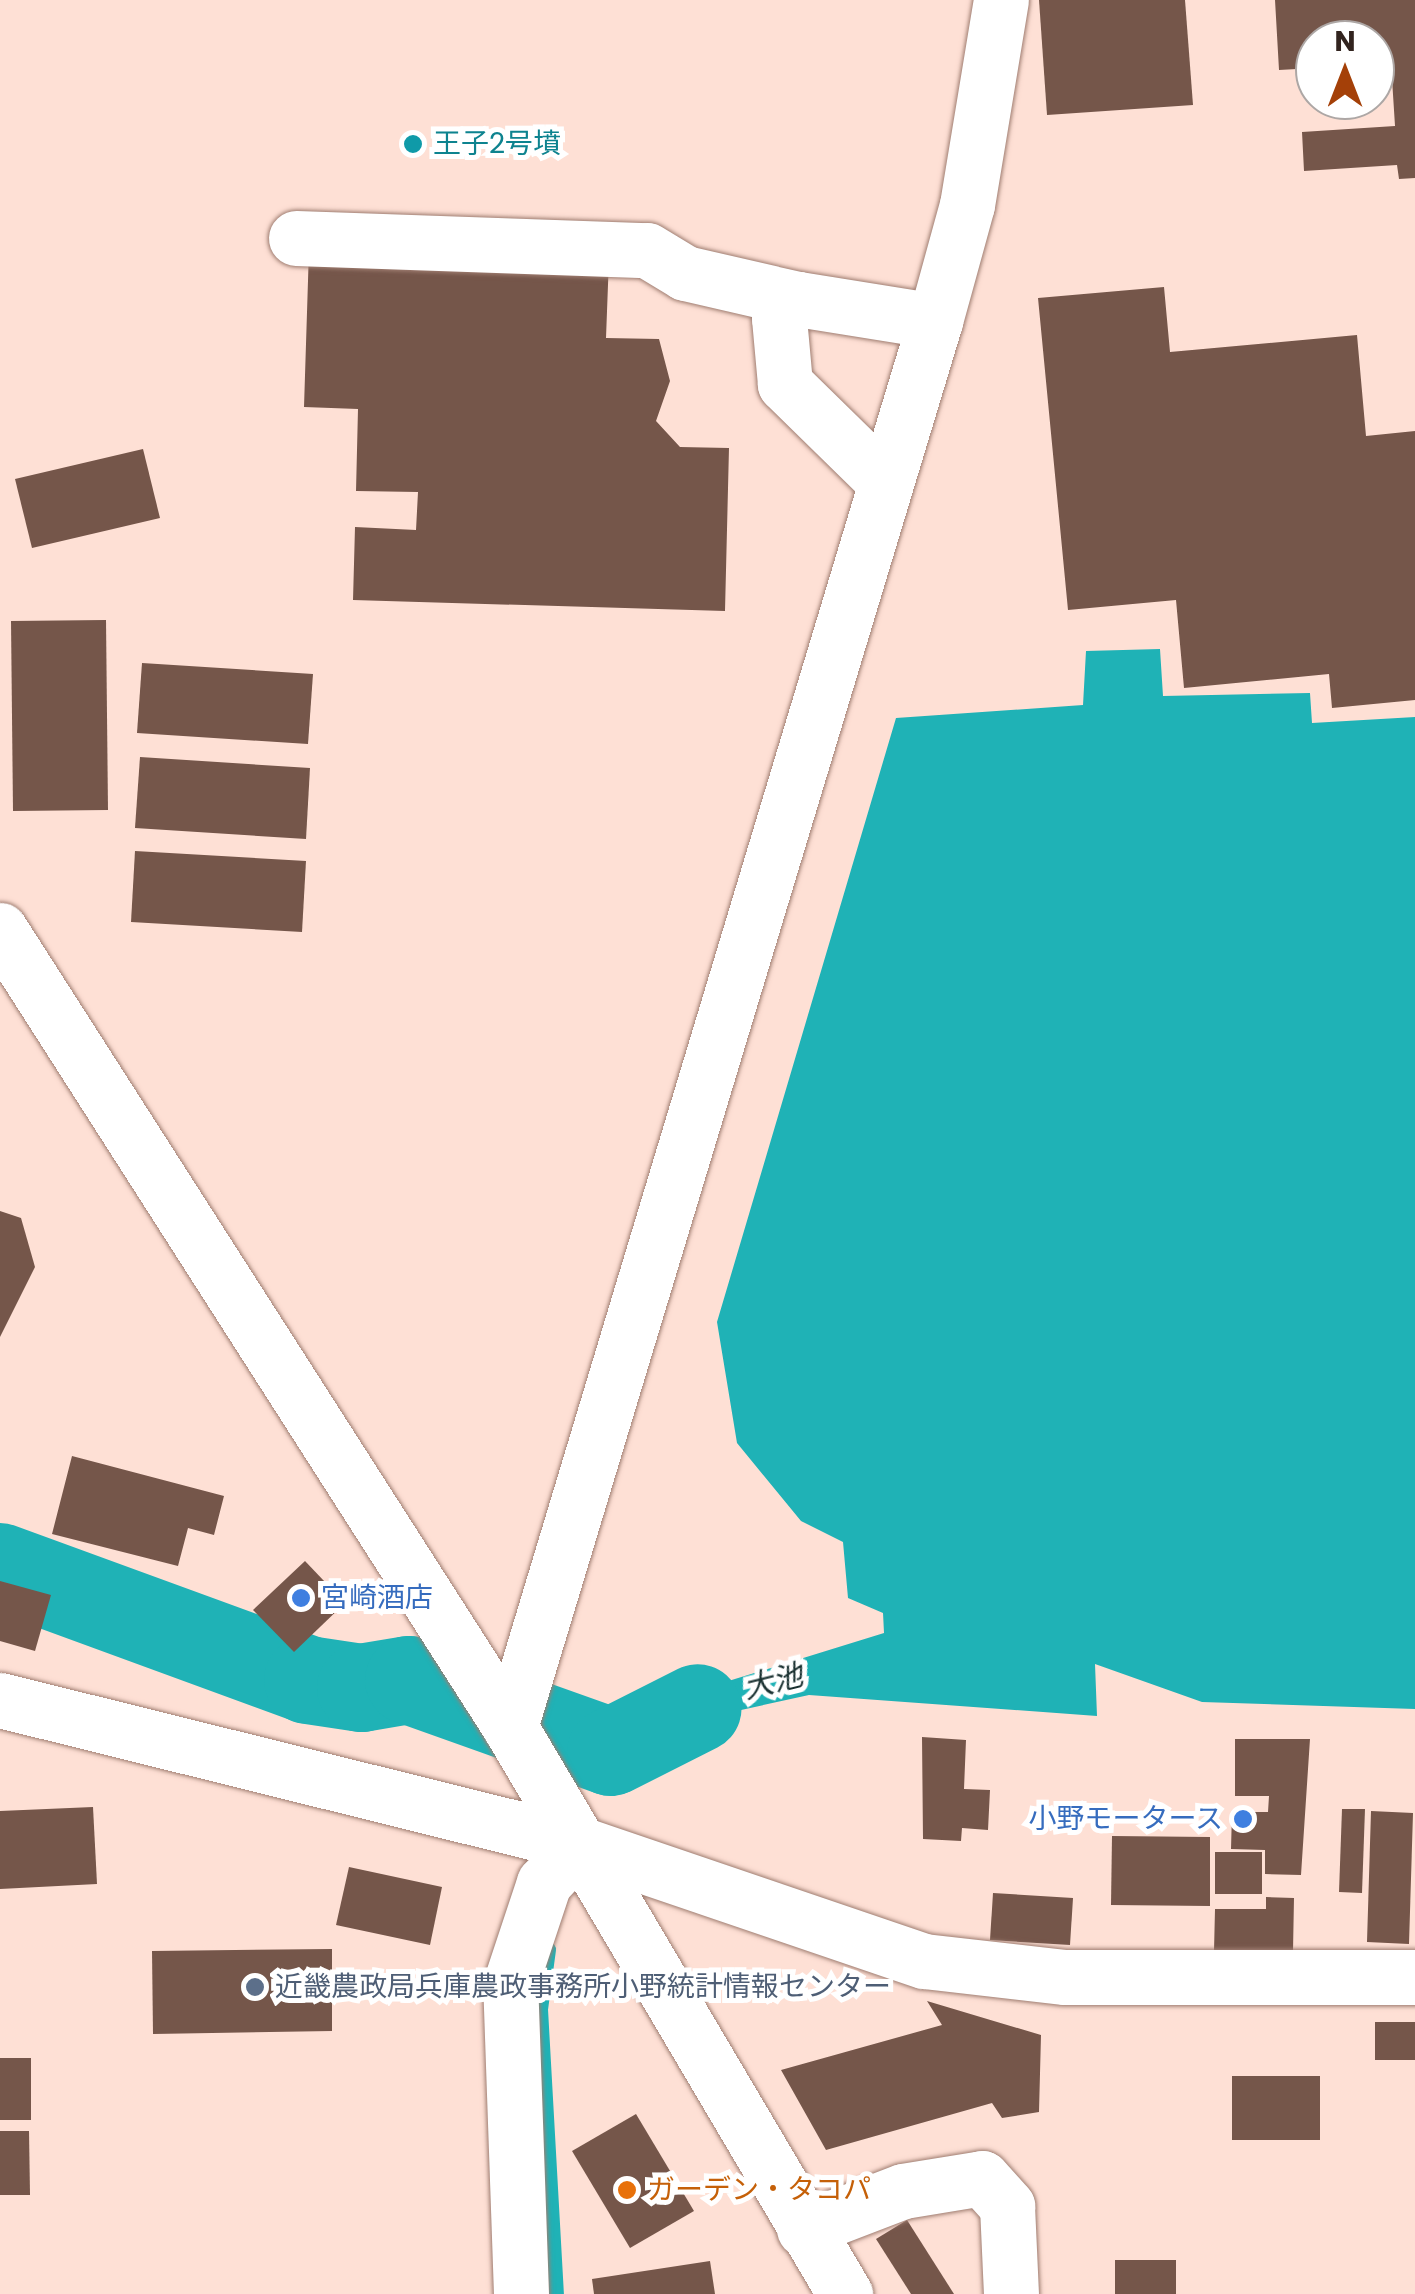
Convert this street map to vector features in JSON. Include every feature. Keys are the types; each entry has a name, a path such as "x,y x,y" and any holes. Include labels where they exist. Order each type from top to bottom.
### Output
{"street":[{"path":"510,1726 935,321 967,204 1001,0"},
{"path":"296,238 648,250 685,273 798,299 935,321"},
{"path":"798,299 780,318 785,384 884,481"},
{"path":"0,930 510,1726 845,2294"},
{"path":"0,1700 580,1844 924,1961 1065,1977 1415,1977"},
{"path":"520,2294 510,1985 544,1882 580,1844"},
{"path":"804,2229 903,2191 982,2178 1007,2206 1011,2294"}],"water":[{"path":"1160,649 1163,696 1310,693 1312,723 1415,717 1415,1709 1202,1702 1095,1664 1097,1716 809,1695 709,1717 607,1774 583,1754 587,1746 667,1700 884,1633 883,1613 848,1598 843,1542 801,1521 737,1443 717,1322 896,718 1083,705 1086,651"}],"building":[{"path":"1039,0 1185,0 1193,105 1047,115"},
{"path":"1275,0 1415,0 1415,178 1399,179 1397,165 1304,171 1302,132 1395,126 1395,20 1295,20 1295,69 1279,70"},
{"path":"309,249 609,258 606,338 659,339 670,381 656,421 680,447 729,448 725,611 353,600 355,527 416,530 418,492 356,491 358,409 304,407"},
{"path":"1164,287 1170,352 1357,335 1366,436 1415,431 1415,700 1332,708 1329,674 1184,688 1176,600 1068,610 1038,298"},
{"path":"143,449 160,518 32,548 15,479"},
{"path":"106,620 108,810 13,811 11,621"},
{"path":"142,663 313,674 308,744 137,733"},
{"path":"140,757 310,768 306,839 135,828"},
{"path":"135,851 306,861 302,932 131,922"},
{"path":"0,1211 21,1218 35,1267 0,1337"},
{"path":"72,1456 224,1496 214,1535 188,1528 178,1566 52,1534"},
{"path":"305,1561 345,1603 294,1652 253,1610"},
{"path":"0,1581 51,1595 35,1651 0,1641"},
{"path":"922,1737 966,1740 964,1789 990,1790 988,1830 962,1828 961,1841 923,1839"},
{"path":"1235,1739 1310,1739 1301,1875 1265,1874 1265,1850 1231,1849 1232,1812 1268,1812 1269,1796 1235,1796"},
{"path":"93,1807 97,1884 0,1889 0,1811"},
{"path":"1342,1809 1365,1809 1362,1893 1339,1892"},
{"path":"1371,1811 1413,1813 1409,1944 1367,1942"},
{"path":"1112,1836 1210,1837 1210,1906 1111,1905"},
{"path":"1215,1852 1262,1852 1262,1894 1215,1894"},
{"path":"349,1867 442,1887 430,1945 336,1925"},
{"path":"993,1893 1073,1898 1070,1945 990,1940"},
{"path":"1266,1897 1294,1898 1293,1951 1214,1951 1215,1909 1266,1909"},
{"path":"332,1949 332,2031 153,2034 152,1951"},
{"path":"927,2001 1041,2035 1039,2112 1002,2118 992,2103 826,2150 781,2070 942,2025"},
{"path":"1375,2022 1415,2022 1415,2060 1375,2060"},
{"path":"0,2058 31,2058 31,2120 0,2120"},
{"path":"1232,2076 1320,2076 1320,2140 1232,2140"},
{"path":"636,2114 694,2211 630,2248 572,2151"},
{"path":"0,2131 29,2131 30,2195 0,2195"},
{"path":"907,2220 954,2294 911,2294 876,2239"},
{"path":"1115,2260 1176,2260 1176,2294 1115,2294"},
{"path":"710,2261 715,2294 594,2294 592,2279"}],"waterway":[{"name":"大池","path":"0,1567 308,1680 361,1688 409,1680 611,1752 698,1708"},
{"path":"548,1949 540,2009 556,2294"}],"place":[{"name":"王子2号墳","path":"413,144"},
{"name":"宮崎酒店","path":"301,1598"},
{"name":"小野モータース","path":"1243,1819"},
{"name":"近畿農政局兵庫農政事務所小野統計情報センター","path":"255,1987"},
{"name":"ガーデン・タコパ","path":"627,2190"}]}
